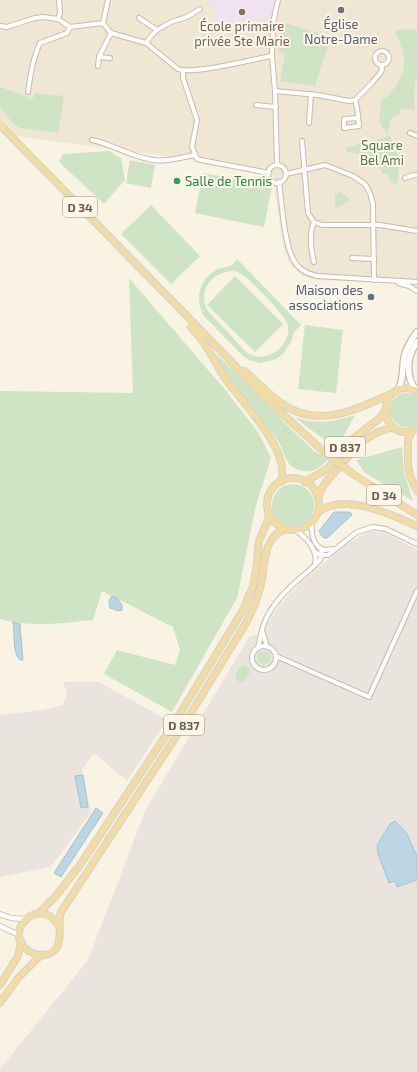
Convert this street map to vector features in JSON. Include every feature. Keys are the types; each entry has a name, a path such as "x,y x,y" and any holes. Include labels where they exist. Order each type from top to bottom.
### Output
{"main road":[{"name":"D 34","path":"0,125 226,356 262,395 323,450 353,474 417,515"},
{"path":"176,306 191,327 204,341 230,386 260,422 281,461 283,471 281,482"},
{"path":"415,430 402,431 393,427 387,420 385,411 387,401 402,382 403,363 406,350 417,332"},
{"path":"416,391 410,381 408,369 410,355 417,342"},
{"path":"226,356 283,405 309,416 320,417 336,415 396,391 407,388 416,391"},
{"name":"D 837","path":"305,482 327,469 354,438 375,422 385,411"},
{"name":"D 837","path":"318,498 325,483 358,445 371,436 393,427"},
{"name":"D 34","path":"415,430 408,440 408,465 410,476 417,491"},
{"path":"318,512 318,498 313,488 305,482 292,479 281,482 274,488 269,496 267,505 268,512 275,523 286,529 295,530 304,528 312,522 318,512 332,504 359,505 373,508 417,526"},
{"name":"D 837","path":"39,913 55,897 80,866 176,720 243,610 253,586 259,541 268,520 268,512"},
{"name":"D 837","path":"59,926 61,912 183,726 246,623 260,589 269,543 277,533 286,529"},
{"path":"39,913 49,915 53,918 59,926 61,936 58,945 51,952 41,955 31,953 23,947 19,935 22,924 26,919 39,913"},
{"path":"0,985 18,956 21,942"},
{"path":"0,1003 18,978 41,955"}],"street":[{"path":"58,19 60,13 59,0"},
{"path":"103,23 108,0"},
{"path":"277,165 276,107 272,56 273,23 278,0"},
{"path":"146,43 157,30 171,22 187,17 200,9"},
{"path":"0,26 7,26 43,17 58,19 70,27 103,23"},
{"path":"139,18 157,30"},
{"path":"103,23 111,33 146,43 178,69 183,71 235,64 272,56"},
{"path":"28,92 37,49 40,43 67,33 70,27"},
{"path":"98,66 99,57 111,33"},
{"path":"99,57 110,58"},
{"path":"275,91 311,94 349,101 354,100 372,84 381,72 381,65"},
{"path":"183,71 182,78 197,120 192,148 194,155 197,158 206,161 269,173"},
{"path":"309,123 311,94"},
{"path":"354,100 358,108 358,118"},
{"path":"256,105 276,107"},
{"path":"410,133 417,136"},
{"path":"92,140 105,143 148,159 165,160 194,155"},
{"path":"302,141 308,213 314,222 322,225 374,224 417,231"},
{"path":"277,165 270,168 269,173 272,180 279,182 284,179 286,174 325,165 353,176 365,184 370,193 373,204 374,280"},
{"path":"277,165 284,169 286,174"},
{"path":"405,178 417,175"},
{"path":"279,182 289,252 303,271 317,276 417,282"},
{"path":"314,222 311,237 314,262"},
{"path":"352,258 374,259"},
{"path":"386,281 409,286 417,291"},
{"path":"276,656 276,661 271,668 264,670 259,669 254,664 252,657 253,653 258,648 265,622 280,598 320,560 322,555 321,549 316,544 313,537 312,522"},
{"path":"315,552 322,555 328,555 357,532 373,527 386,529 417,544"},
{"path":"295,530 305,537 315,552 315,566"},
{"path":"321,549 328,550 335,548"},
{"path":"258,648 267,647 272,650 276,656 369,698 417,591"},
{"path":"262,630 267,647"},
{"path":"0,914 11,918 26,919"},
{"path":"0,926 19,935"}],"shaded area":[{"path":"0,0 417,0 417,284 319,280 303,276 291,266 283,246 272,171 16,136 0,119"},
{"name":"École primaire privée Ste Marie","path":"207,0 275,0 268,18 246,19 215,25 215,6 210,4"},
{"path":"373,531 385,533 417,549 417,1072 0,1072 0,1069 88,960 146,809 249,637 266,634 267,625 277,608 296,587 345,545 365,533"},
{"path":"63,682 99,682 167,720 127,781 94,753 82,770 91,812 51,867 0,877 0,715 42,710 63,705 67,693"}],"green space":[{"path":"279,21 331,37 315,86 280,81 285,53 279,52"},
{"path":"406,29 417,30 417,73 413,95 415,104 414,110 401,108 399,114 391,118 388,132 386,133 379,121 380,103 397,84 404,69 404,55 395,31"},
{"path":"0,87 27,96 30,100 34,97 34,93 64,96 58,133 20,128 15,125 0,108"},
{"name":"Square Bel Ami","path":"389,135 395,147 398,159 397,185 391,182 387,174 382,174 380,169 373,161 358,154 347,152 345,148 385,138"},
{"path":"109,151 121,158 125,180 104,204 59,162 63,154"},
{"path":"130,160 155,165 151,188 126,183"},
{"path":"203,173 272,186 264,227 195,213"},
{"path":"340,191 350,200 335,209 335,195"},
{"path":"151,205 200,256 171,284 121,234"},
{"path":"237,259 301,325 294,332 292,340 283,354 276,359 261,363 249,360 243,356 203,315 199,302 199,295 203,283 212,273 220,268 233,264","holes":["233,271 240,273 261,292 282,315 288,325 286,340 282,346 270,355 262,357 246,352 208,311 204,296 208,284 218,275"]},
{"path":"235,276 283,324 255,352 207,305"},
{"path":"129,278 227,392 258,432 271,458 256,505 237,598 172,712 104,674 117,650 175,665 180,650 173,627 102,591 93,620 34,624 11,622 0,619 0,391 133,393"},
{"path":"305,325 343,330 336,393 298,389"},
{"path":"216,354 314,451 328,459 325,463 317,469 307,471 298,470 290,465 278,441 228,377"},
{"path":"404,393 417,396 417,424 408,427 401,426 395,422 391,417 390,410 391,403 396,397"},
{"path":"355,415 337,448 295,417 311,421 325,422"},
{"path":"402,447 404,472 413,501 365,473 356,460"},
{"path":"293,484 308,490 314,505 308,520 293,526 278,520 272,505 278,490"},
{"path":"264,651 269,653 271,658 269,663 264,665 259,663 257,658 259,653"},
{"path":"245,665 249,668 250,672 245,681 239,682 235,675 240,667"}],"water":[{"path":"334,512 350,512 352,515 327,538 324,538 319,531"},
{"path":"112,596 117,598 122,605 122,610 118,611 110,608 109,601"},
{"path":"13,622 20,624 23,660 20,660 17,657 14,642"},
{"path":"83,775 88,807 81,808 75,776"},
{"path":"96,808 103,813 61,877 54,873"},
{"path":"395,821 406,832 417,856 417,880 397,887 395,881 389,883 378,854 377,845 390,824"}],"place":[{"name":"Église Notre-Dame","path":"341,10"},
{"name":"École primaire privée Ste Marie","path":"242,12"},
{"name":"Salle de Tennis","path":"177,181"},
{"name":"Maison des associations","path":"371,297"}]}
